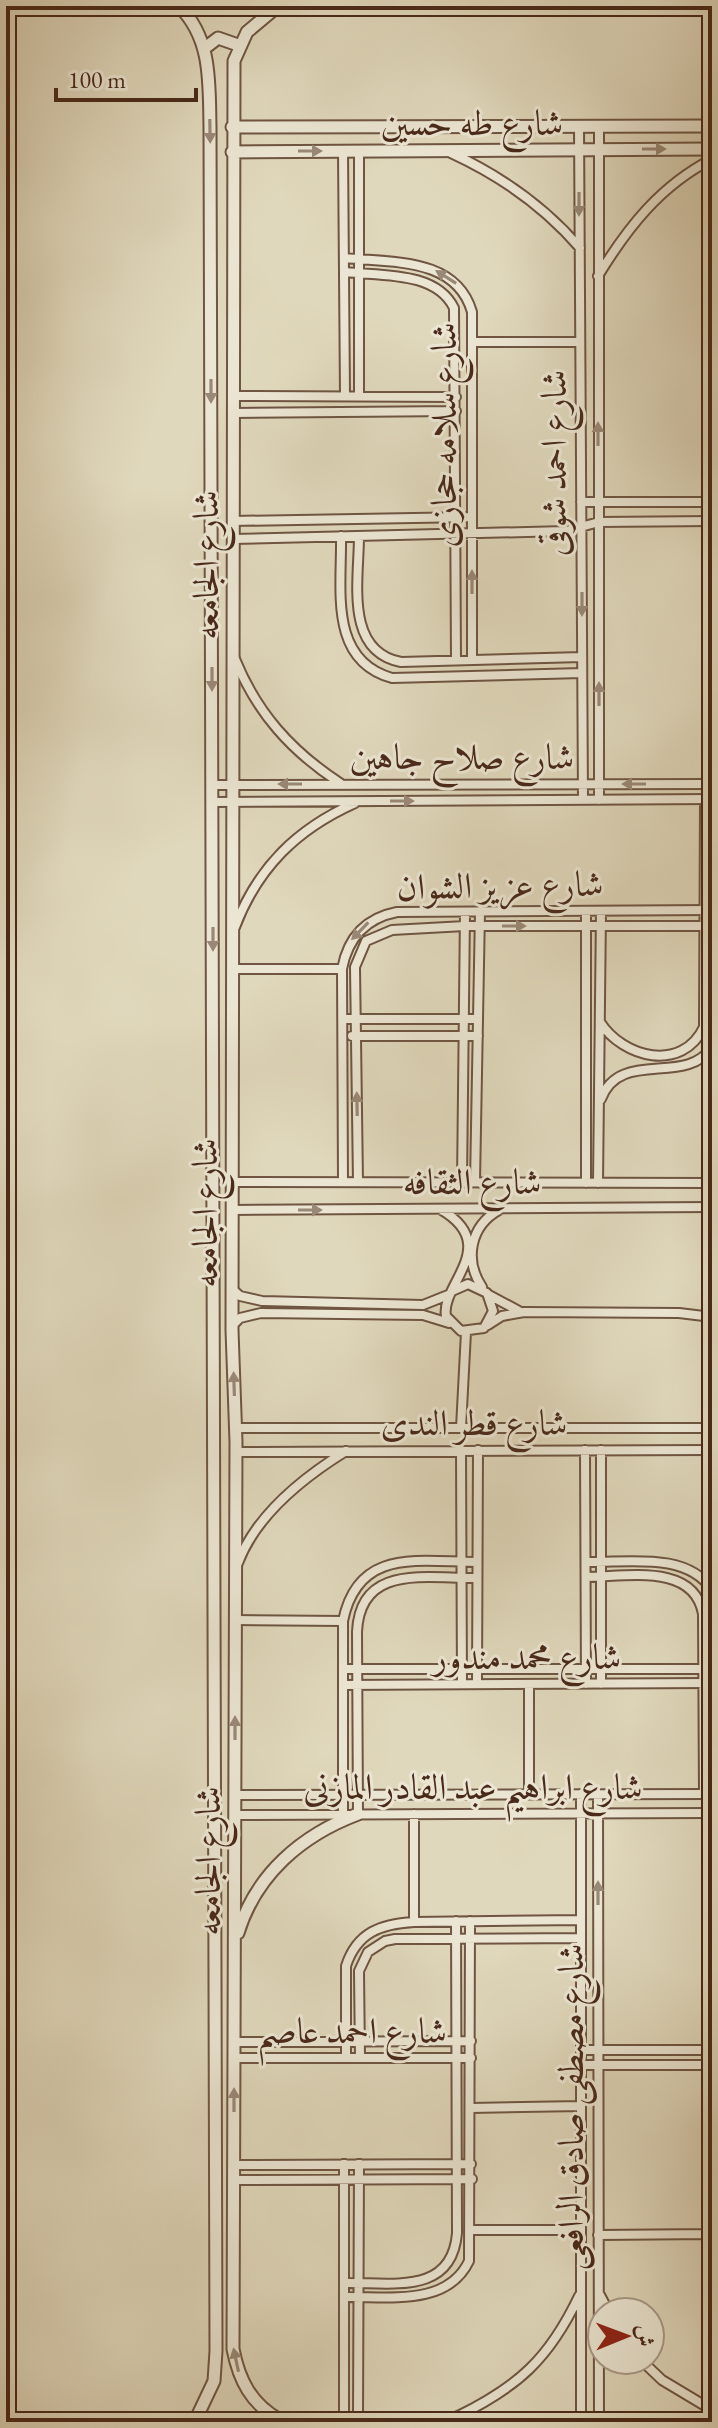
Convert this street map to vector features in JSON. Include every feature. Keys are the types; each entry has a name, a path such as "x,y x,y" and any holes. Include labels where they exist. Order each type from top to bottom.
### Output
{"street":[{"name":"شارع الجامعه","path":"179,6 194,23 205,48 210,115 216,2294 214,2381 196,2419"},
{"path":"205,48 218,38 238,45 253,25 278,6"},
{"name":"شارع الجامعه","path":"238,45 234,61 232,127 232,1330 236,1428 233,2294 236,2367 253,2399 280,2420"},
{"name":"شارع احمد شوقى","path":"579,126 583,800"},
{"name":"شارع احمد شوقى","path":"599,126 599,800"},
{"name":"شارع طه حسين","path":"232,127 712,126"},
{"name":"شارع طه حسين","path":"232,152 712,149"},
{"path":"343,151 345,396"},
{"path":"359,151 359,396"},
{"path":"446,151 511,185 539,207 580,248"},
{"path":"598,277 645,209 686,174 712,159"},
{"name":"شارع سلامه حجازى","path":"345,258 431,268 454,280 469,300 472,342 472,660"},
{"path":"346,272 359,274"},
{"name":"شارع سلامه حجازى","path":"359,274 426,282 450,299 456,317 456,660"},
{"path":"210,287 233,288"},
{"path":"712,301 712,416"},
{"path":"472,342 580,342"},
{"path":"233,396 456,397"},
{"path":"233,413 456,411"},
{"path":"456,432 472,431"},
{"path":"581,502 712,502"},
{"path":"233,521 472,517"},
{"path":"233,539 566,531 599,522 712,521"},
{"path":"341,536 345,636 350,648 368,668 392,678 582,673"},
{"path":"359,536 359,617 372,648 401,662 582,657"},
{"path":"233,653 246,685 278,732 312,764 341,784"},
{"name":"شارع صلاح جاهين","path":"212,785 712,784"},
{"path":"600,1022 618,1044 645,1056 674,1053 699,1038 706,1016 708,799"},
{"name":"شارع صلاح جاهين","path":"212,802 708,799"},
{"path":"234,931 247,896 268,865 314,824 358,801"},
{"name":"شارع عزيز الشوان","path":"343,1182 342,969 351,941 370,921 397,912 709,910"},
{"path":"475,1182 480,911"},
{"path":"586,911 586,1183"},
{"path":"598,1183 601,911"},
{"path":"462,1182 465,912"},
{"name":"شارع عزيز الشوان","path":"358,1182 355,967 366,941 392,930 465,926 709,926"},
{"path":"234,969 342,969"},
{"path":"343,1019 478,1019"},
{"path":"343,1036 478,1036"},
{"path":"599,1104 612,1080 623,1073 696,1061 712,1047"},
{"path":"698,1184 712,1177"},
{"name":"شارع الثقافه","path":"233,1182 712,1183"},
{"name":"شارع الثقافه","path":"232,1210 712,1207"},
{"path":"439,1209 457,1224 467,1246 464,1270 450,1293 445,1309 449,1323"},
{"path":"484,1328 493,1311 473,1268 473,1242 485,1220 501,1209"},
{"path":"232,1289 240,1296 262,1301 423,1305 468,1284 486,1292 504,1306 524,1312"},
{"path":"213,1329 232,1330 240,1318 261,1313 423,1315 466,1332 484,1328 502,1316 524,1312 679,1313 712,1317"},
{"path":"461,1428 466,1332"},
{"name":"شارع قطر الندى","path":"236,1428 712,1428"},
{"path":"461,1450 462,1684"},
{"path":"477,1684 478,1450"},
{"path":"585,1450 586,1684"},
{"path":"601,1450 601,1684"},
{"name":"شارع قطر الندى","path":"236,1452 712,1450"},
{"path":"236,1576 243,1553 278,1505 303,1481 347,1451"},
{"path":"343,1814 343,1621 358,1582 384,1565 477,1562"},
{"path":"586,1562 683,1567 702,1578 712,1590"},
{"path":"586,1577 665,1578 687,1584 701,1603 708,1669 708,1794"},
{"path":"234,1957 245,1914 275,1867 302,1842 358,1814 357,1619 367,1595 376,1586 401,1579 477,1578"},
{"path":"235,1620 343,1621"},
{"name":"شارع محمد مندور","path":"343,1669 708,1669"},
{"name":"شارع محمد مندور","path":"343,1685 708,1683"},
{"path":"529,1684 529,1794"},
{"name":"شارع مصطفى صادق الرافعى","path":"581,1794 581,2419"},
{"name":"شارع مصطفى صادق الرافعى","path":"598,1794 599,2419"},
{"name":"شارع ابراهيم عبد القادر المازنى","path":"235,1795 708,1794"},
{"name":"شارع ابراهيم عبد القادر المازنى","path":"235,1815 712,1813"},
{"path":"414,1814 414,1922"},
{"path":"346,2058 345,1981 351,1953 358,1941 380,1926 414,1922 581,1920"},
{"path":"344,2283 427,2279 447,2267 456,2245 456,1921"},
{"path":"344,2297 442,2291 463,2274 469,2261 472,2230 470,1921"},
{"path":"360,2058 359,1971 368,1952 385,1941 456,1937 581,1938"},
{"name":"شارع احمد عاصم","path":"234,2042 471,2041"},
{"path":"581,2050 712,2050"},
{"name":"شارع احمد عاصم","path":"234,2058 471,2058"},
{"path":"581,2065 711,2065 712,2258"},
{"path":"471,2108 581,2106"},
{"path":"344,2164 344,2419"},
{"path":"358,2419 359,2164"},
{"path":"234,2165 471,2164"},
{"path":"234,2180 472,2179"},
{"path":"472,2230 581,2230"},
{"path":"598,2235 710,2234"},
{"path":"452,2419 489,2401 526,2375 556,2341 581,2292"},
{"path":"599,2292 601,2296"},
{"path":"216,2294 233,2294"},
{"path":"658,2376 712,2410"},
{"path":"6,2420 712,2419"}]}
